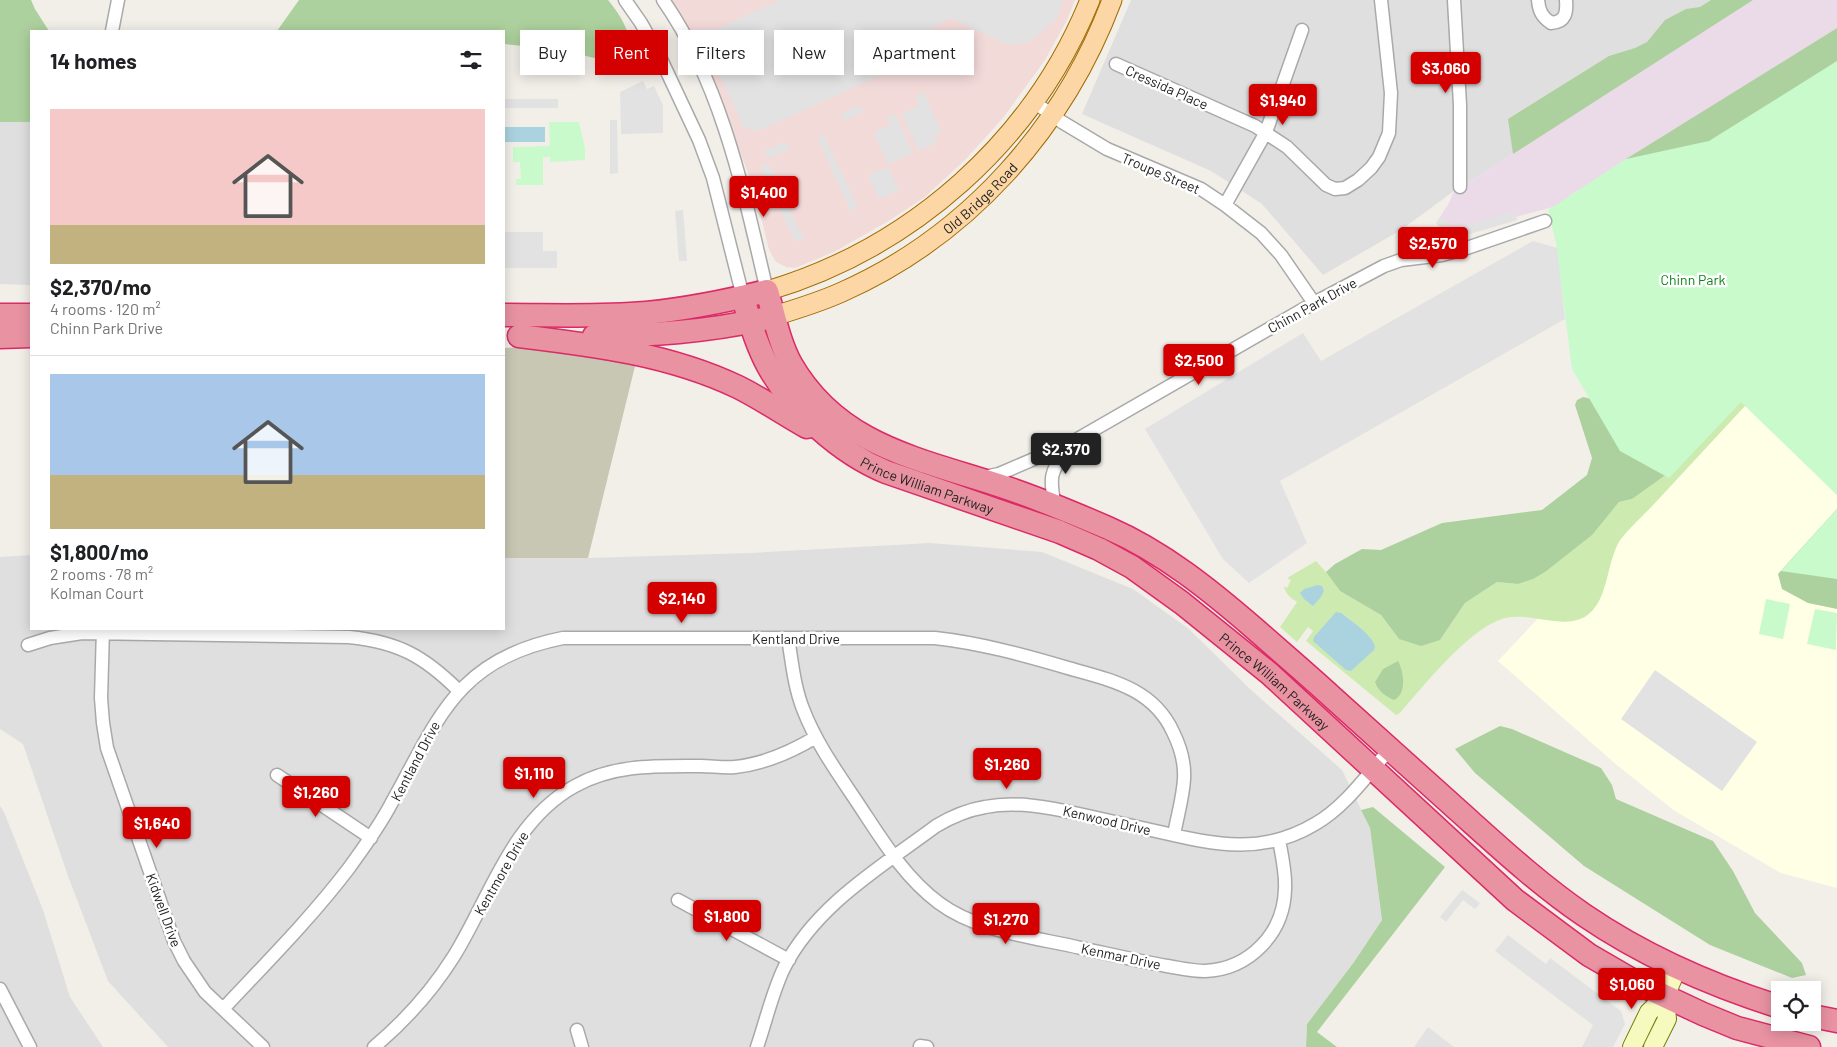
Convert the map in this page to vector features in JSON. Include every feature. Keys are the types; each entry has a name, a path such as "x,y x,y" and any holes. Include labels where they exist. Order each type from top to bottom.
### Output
{"highway":[{"path":"505,315 644,313 683,309 768,291"},
{"name":"Prince William Parkway","path":"768,291 785,351 798,375 814,395 838,417 863,435 901,455 1031,496 1127,536 1154,552 1195,580 1305,672 1504,852 1585,916 1638,948 1677,968 1771,1004"},
{"name":"Prince William Parkway","path":"743,297 750,322 767,364 780,384 813,422 850,453 867,464 895,475 1060,532 1099,549 1132,567 1182,603 1264,669 1515,900 1589,955 1665,997 1737,1028 1809,1047"},
{"path":"0,315 30,315"},
{"path":"511,336 660,334 714,329 774,316"},
{"path":"0,336 30,336"},
{"path":"511,336 592,345 638,354 693,370 736,386 850,453"},
{"path":"1821,1018 1837,1021"}],"main road":[{"name":"Old Bridge Road","path":"768,291 816,275 853,258 884,241 948,195 1001,142 1034,102 1072,41 1090,0"},
{"name":"Old Bridge Road","path":"774,316 842,292 881,272 940,234 988,192 1013,167 1053,116 1091,51 1112,0"},
{"path":"1632,1047 1649,1012 1665,997 1677,968"},
{"path":"1653,1047 1667,1019 1665,997"}],"street":[{"path":"112,30 118,0"},
{"path":"625,0 641,23 660,57 699,140 713,178 743,297"},
{"path":"663,0 683,33 702,71 722,122 744,195 768,291"},
{"name":"Cressida Place","path":"1116,64 1266,132 1287,147 1326,185 1335,189 1349,186 1371,168 1385,146 1389,133 1391,119 1390,79 1381,0"},
{"path":"1454,0 1460,105 1460,187"},
{"path":"1538,0 1542,16 1552,23 1562,20 1565,15 1566,0"},
{"path":"1225,205 1266,132 1302,30"},
{"name":"Troupe Street","path":"1034,102 1107,149 1201,189 1225,205 1261,233 1281,255 1314,303"},
{"name":"Chinn Park Drive","path":"974,478 999,474 1069,444 1314,303 1384,266 1401,260 1464,249 1545,221"},
{"name":"Chinn Park Drive","path":"1055,506 1050,484 1051,477 1054,468 1069,444"},
{"path":"28,645 50,638 103,631 368,639 388,643 417,656 435,669 459,691"},
{"name":"Kidwell Drive","path":"103,631 101,698 103,723 110,757 174,941 197,981 263,1047"},
{"name":"Kentland Drive","path":"223,1009 303,923 349,868 371,838 390,806 435,722 459,691 486,668 504,658 536,644 563,638 905,638 958,641 1026,656 1127,686 1154,703 1167,720 1177,739 1184,780 1174,835"},
{"name":"Kenmar Drive","path":"788,638 795,684 802,708 816,737 907,874 923,890 948,908 970,919 999,930 1146,962 1205,971 1227,967 1240,962 1263,946 1279,922 1284,906 1285,890 1279,840"},
{"name":"Kentmore Drive","path":"374,1047 413,1010 434,984 470,928 517,842 534,819 555,799 574,786 610,772 655,766 733,767 752,764 778,756 816,737"},
{"name":"Kenwood Drive","path":"757,1047 775,991 788,960 804,936 826,911 894,857 936,826 949,819 984,807 1003,804 1046,807 1224,845 1248,845 1279,840 1299,833 1316,824 1333,812 1390,750"},
{"path":"277,776 371,838"},
{"path":"678,900 788,960"},
{"path":"0,989 30,1047"},
{"path":"577,1030 582,1047"}],"shaded area":[{"path":"670,0 1075,0 1067,20 1045,60 1003,118 966,159 925,197 890,220 834,252 795,268 786,267 776,262 769,250 754,188 710,75 764,75 764,30 686,30"},
{"path":"780,0 1063,0 1057,18 1030,42 1009,45 950,18 929,30 854,30 854,75 881,75 758,131 743,127 720,75 764,75 764,30 715,30"},
{"path":"1131,0 1732,0 1536,129 1507,158 1454,191 1401,230 1323,275 1262,204 1211,171 1082,114"},
{"path":"1732,0 1837,0 1837,28 1569,196 1568,203 1516,217 1517,220 1452,239 1436,223 1449,203 1454,191 1507,158 1536,129"},
{"path":"643,81 647,89 654,86 663,105 663,133 621,134 620,92"},
{"path":"924,92 941,132 934,136 937,142 919,151 902,114 919,106 915,96"},
{"path":"505,99 558,99 558,108 505,108"},
{"path":"860,105 863,112 844,121 841,114"},
{"path":"895,114 913,153 888,164 874,133 890,125 887,118"},
{"path":"610,120 617,120 618,173 610,174"},
{"path":"0,122 30,122 30,285 0,284"},
{"path":"823,133 857,205 851,212 818,139"},
{"path":"784,142 791,148 769,158 763,151"},
{"path":"768,163 800,232 805,235 799,242 794,239 760,166"},
{"path":"888,167 899,190 879,199 868,175"},
{"path":"683,210 687,261 679,261 675,211"},
{"path":"1514,212 1517,220 1452,239 1436,223 1441,216 1454,228"},
{"path":"505,232 543,232 543,251 557,251 557,268 505,268"},
{"path":"1533,241 1557,248 1565,319 1280,481 1307,543 1249,583 1223,559 1145,429 1303,333 1321,361"},
{"path":"530,347 637,358 588,558 505,558 505,348"},
{"path":"1741,402 1837,495 1837,509 1782,570 1837,579 1837,888 1781,873 1675,811 1618,766 1498,661"},
{"path":"930,543 1042,552 1133,589 1189,629 1251,690 1342,770 1370,828 1382,920 1354,962 1307,1024 1306,1047 168,1047 108,981 68,876 23,744 0,729 0,557 30,555 30,630 505,630 505,558 588,558 750,553"},
{"path":"1655,670 1757,742 1722,791 1621,719"},
{"path":"0,806 43,910 70,997 103,1047 0,1047"},
{"path":"1462,890 1480,903 1475,909 1463,900 1446,922 1440,917"},
{"path":"1508,935 1546,964 1550,958 1621,1011 1625,1024 1613,1047 1582,1047 1593,1025 1495,951"},
{"path":"1428,1027 1454,1047 1414,1047"}],"green space":[{"path":"0,0 31,0 48,30 30,30 30,122 0,122"},
{"path":"299,0 608,0 626,30 595,30 594,58 585,56 585,30 520,30 520,46 505,44 505,30 278,30"},
{"path":"1711,0 1753,0 1513,154 1508,119 1609,56 1647,42 1665,20 1686,9 1700,7"},
{"path":"1837,28 1837,79 1739,143 1625,164 1626,159"},
{"name":"Chinn Park","path":"1837,61 1837,495 1741,402 1669,478 1620,451 1572,369 1556,243 1548,210 1626,159 1709,141"},
{"path":"549,122 579,122 585,148 585,160 550,162 550,157 543,157 543,185 516,185 516,179 521,179 520,162 513,162 513,147 550,146"},
{"path":"1685,287 1837,495 1740,381 1671,471 1632,499 1619,502 1592,535 1545,572 1533,579 1518,584 1497,582 1465,603 1440,640 1421,646 1399,639 1381,615 1340,591 1326,572 1335,564 1362,549 1381,550 1442,523 1542,510 1587,475 1592,458 1575,405 1577,400 1583,397 1596,400"},
{"path":"1740,381 1745,406 1622,538 1615,550 1597,605 1582,618 1571,621 1559,621 1510,617 1499,620 1473,636 1459,648 1400,713 1396,715 1306,641 1313,631 1308,627 1297,642 1280,627 1297,602 1286,592 1284,586 1287,588 1291,580 1287,578 1316,561 1340,591 1381,615 1399,639 1440,640 1465,603 1497,582 1518,584 1607,516 1619,502 1632,499"},
{"path":"1837,509 1837,609 1808,603 1782,589 1778,574"},
{"path":"1837,509 1837,579 1781,571"},
{"path":"1766,599 1790,604 1783,639 1759,634"},
{"path":"1815,609 1837,613 1836,650 1807,644"},
{"path":"1398,661 1402,671 1403,688 1394,700 1382,693 1375,682 1383,669"},
{"path":"1500,726 1512,729 1601,768 1612,785 1616,799 1713,841 1733,871 1755,913 1802,963 1806,975 1792,978 1710,945 1584,866 1475,773 1455,749"},
{"path":"1373,807 1445,867 1317,1032 1337,1047 1306,1047 1307,1024 1354,962 1382,920 1370,828 1361,810"}],"water":[{"path":"505,127 545,127 545,142 505,142"},
{"path":"1318,585 1322,586 1324,591 1313,606 1300,593 1304,589"},
{"path":"1336,612 1341,613 1361,628 1375,647 1351,671 1346,670 1313,641 1314,637"}]}
